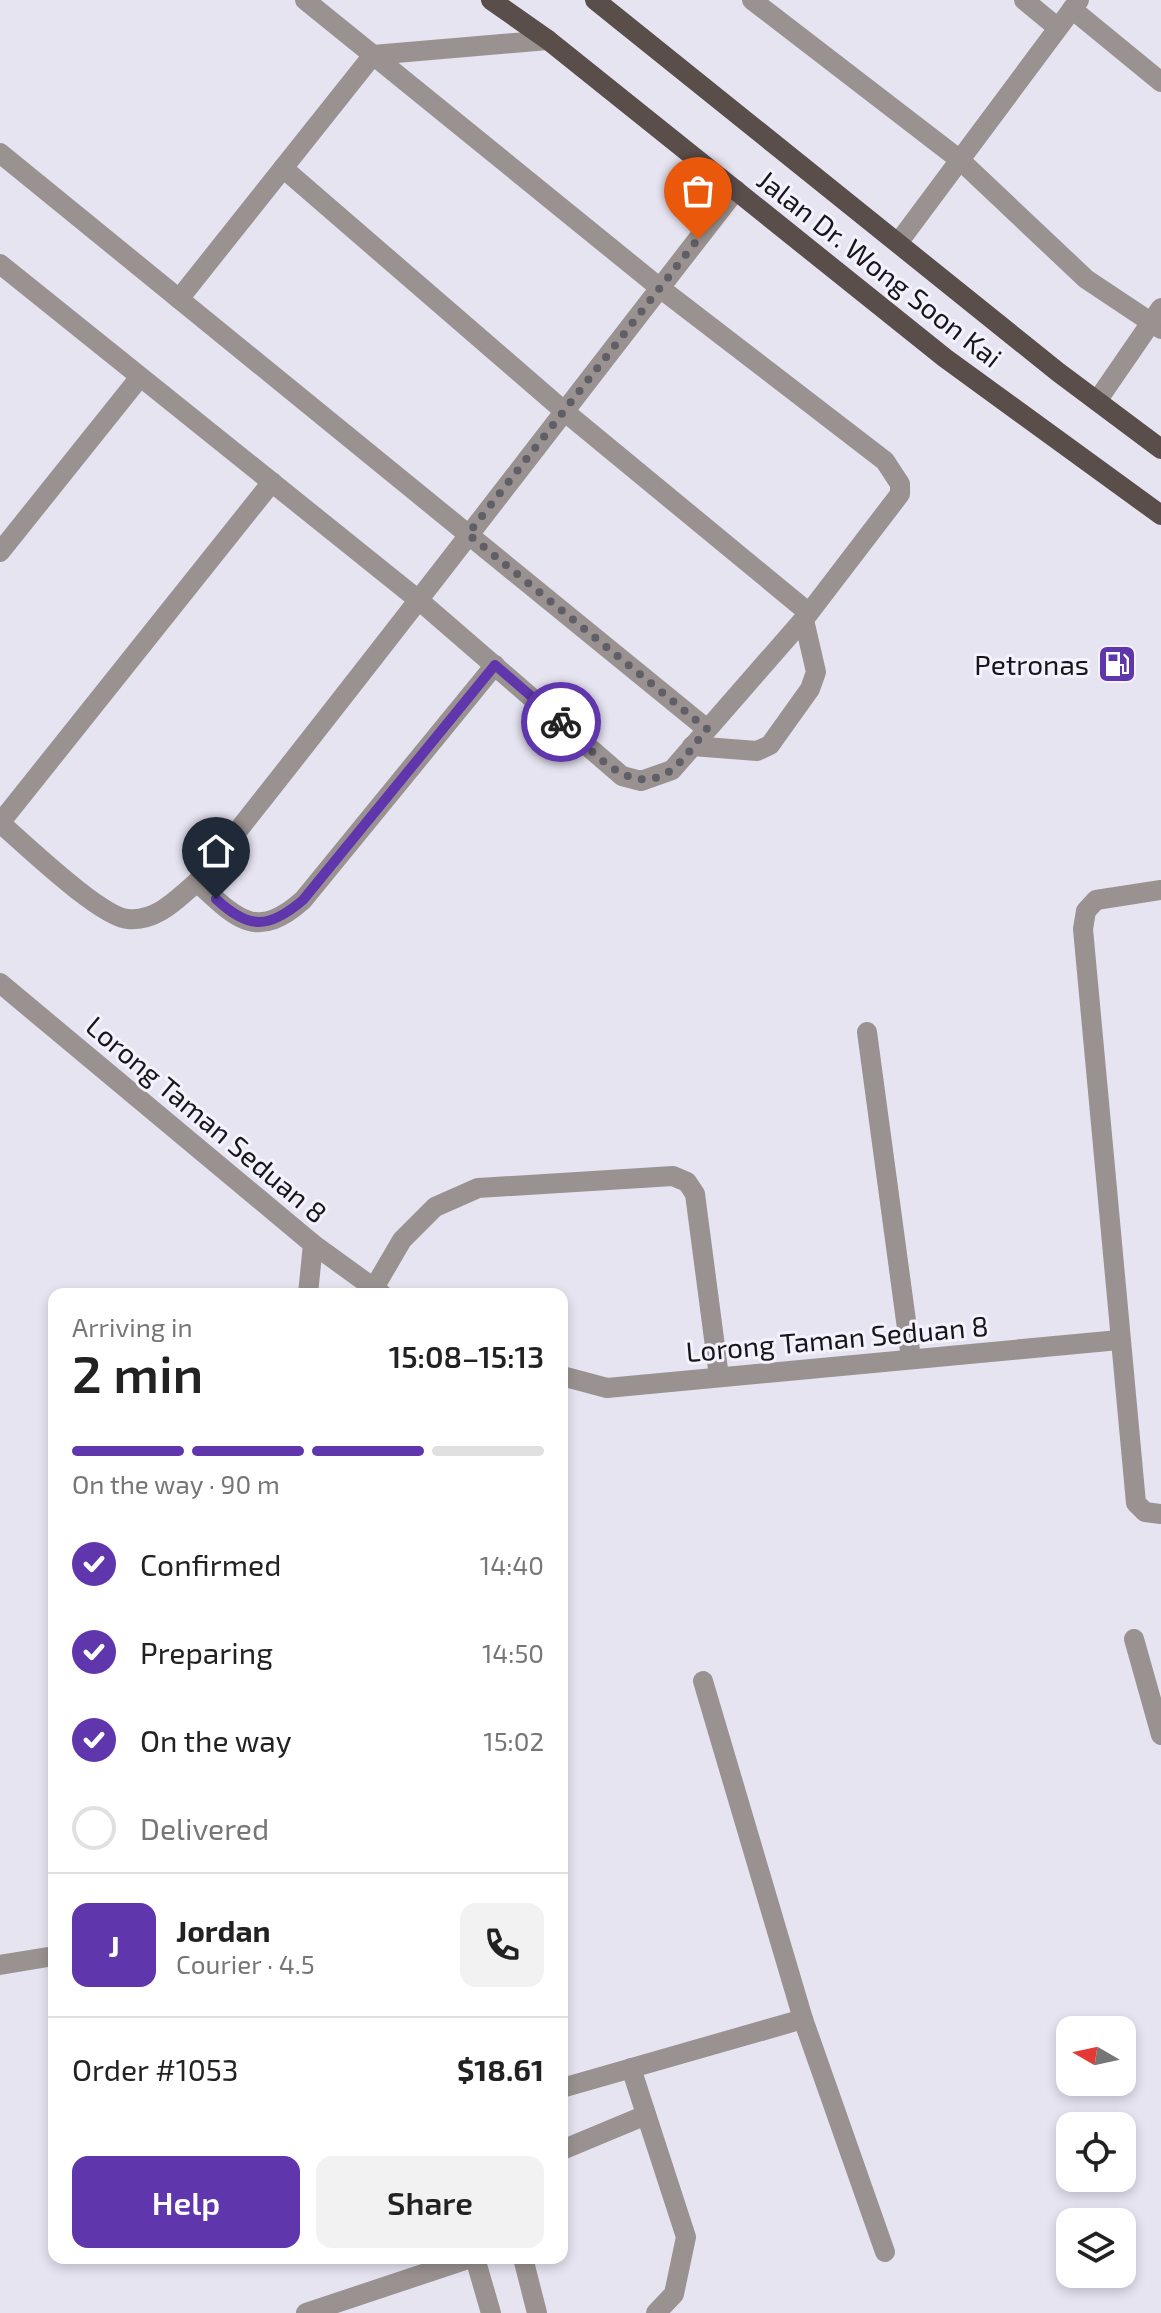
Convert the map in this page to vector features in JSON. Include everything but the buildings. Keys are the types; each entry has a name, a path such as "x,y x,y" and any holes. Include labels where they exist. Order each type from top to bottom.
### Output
{"main road":[{"name":"Jalan Dr. Wong Soon Kai","path":"491,0 548,40 945,358 1161,515"},
{"name":"Jalan Dr. Wong Soon Kai","path":"595,0 1161,449"}],"street":[{"path":"0,264 421,602 622,776 641,781 657,778 672,770 806,617 900,494 900,484 885,461 660,288 305,0"},
{"path":"752,0 960,160 1086,279 1157,320 1097,401"},
{"path":"1024,0 1058,28"},
{"path":"898,243 1076,4 1161,82"},
{"path":"179,299 373,55 548,40"},
{"path":"0,153 707,729"},
{"path":"283,168 806,617 816,672 810,689 770,745 757,751 692,746"},
{"path":"272,482 0,823 96,904 128,920 161,912 197,882 421,602 468,534 736,190"},
{"path":"0,552 140,377"},
{"path":"197,882 235,917 262,924 284,916 303,900 495,665"},
{"path":"1161,890 1096,900 1086,911 1083,929 1136,1503 1145,1512 1161,1514"},
{"name":"Lorong Taman Seduan 8","path":"2,991 313,1244 374,1288"},
{"path":"867,1032 911,1358"},
{"path":"379,1288 402,1240 435,1207 478,1188 673,1176 687,1182 695,1194 719,1377"},
{"path":"309,1288 313,1244"},
{"name":"Lorong Taman Seduan 8","path":"568,1378 607,1388 1119,1340"},
{"path":"1134,1639 1161,1735"},
{"path":"703,1681 794,1978 803,2019 885,2252"},
{"path":"0,1965 48,1957"},
{"path":"568,2086 803,2019"},
{"path":"631,2068 686,2237 674,2294 656,2313"},
{"path":"568,2148 646,2115"},
{"path":"306,2313 455,2264"},
{"path":"475,2264 491,2313"},
{"path":"525,2264 537,2313"}],"way so far":[{"path":"561,722 622,776 641,781 657,778 672,770 707,729 468,534 698,239"}],"place":[{"name":"Petronas","path":"1117,664"}],"route":[{"path":"216,899 235,917 262,924 284,916 303,900 495,665 561,722"}]}
